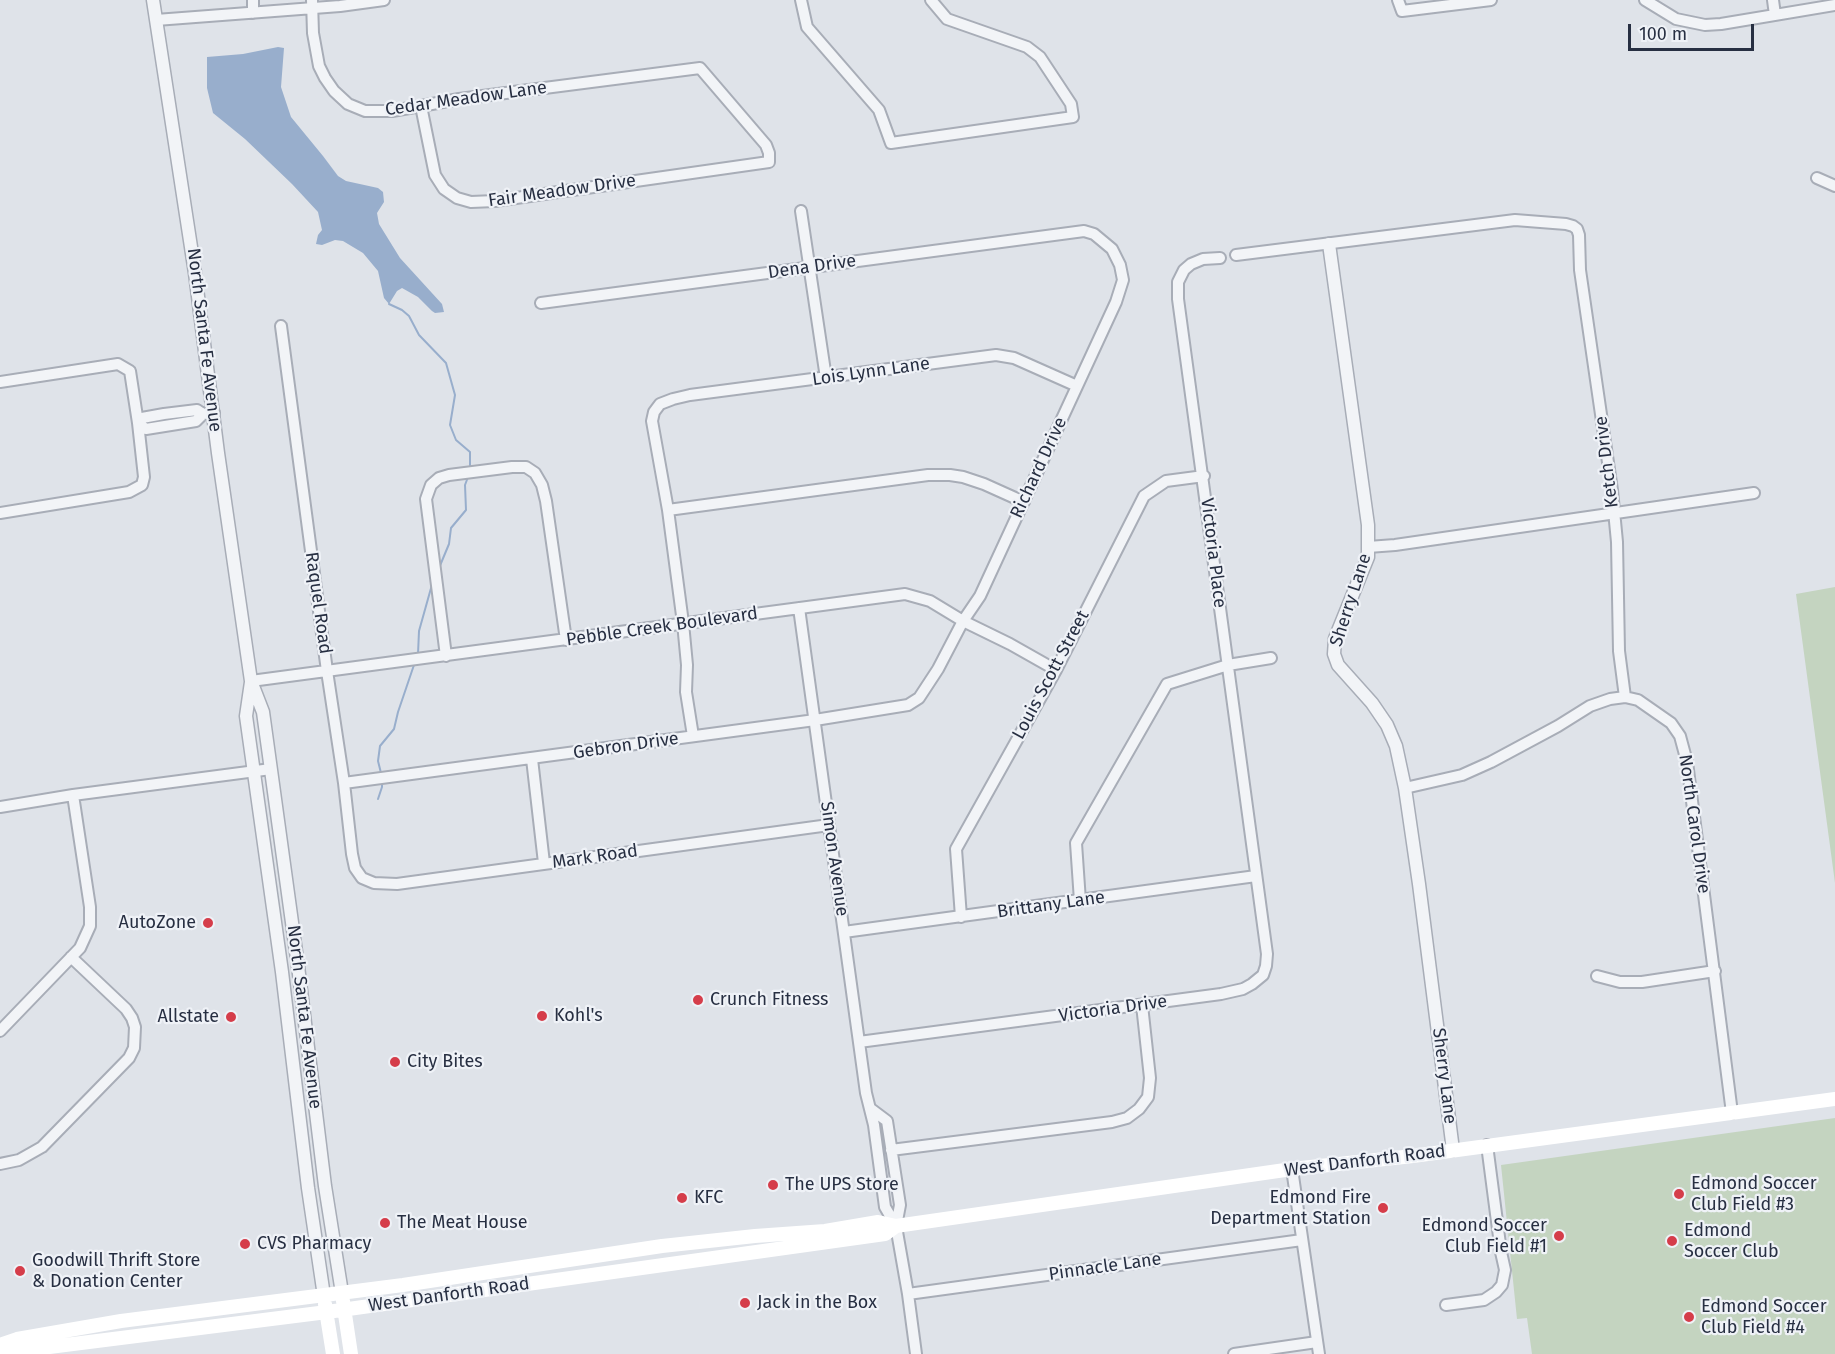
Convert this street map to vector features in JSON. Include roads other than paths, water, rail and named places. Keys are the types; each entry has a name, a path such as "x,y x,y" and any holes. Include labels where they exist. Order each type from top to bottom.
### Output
{"main road":[{"name":"West Danforth Road","path":"0,1345 17,1339 56,1344 132,1320 403,1286 662,1246 825,1231 878,1222 896,1226 1293,1169 1835,1099"},
{"name":"West Danforth Road","path":"0,1351 18,1351 56,1344 345,1310 885,1234 896,1226"},
{"path":"504,1287 505,1278 523,1275 557,1262"},
{"name":"North Santa Fe Avenue","path":"342,1293 351,1354"},
{"name":"North Santa Fe Avenue","path":"324,1296 333,1354"}],"street":[{"name":"North Santa Fe Avenue","path":"153,0 182,181 208,413 251,681 263,712 297,957 325,1186 342,1293"},
{"path":"253,0 253,13"},
{"path":"156,20 253,13 312,3 340,6 384,0"},
{"path":"801,0 807,27 879,110 891,143 1073,117 1071,104 1040,57 1027,47 947,19 931,0"},
{"path":"1398,0 1402,11 1491,0"},
{"path":"1645,0 1676,19 1699,24 1721,24 1835,5"},
{"path":"1773,0 1775,15"},
{"name":"Cedar Meadow Lane","path":"312,3 313,33 319,66 334,91 348,104 365,111 392,111 700,68 766,145 769,162"},
{"name":"Fair Meadow Drive","path":"422,106 435,175 444,189 457,198 471,202 769,162"},
{"path":"1817,178 1835,186"},
{"path":"801,211 826,378"},
{"name":"Ketch Drive","path":"1329,244 1515,220 1566,224 1576,229 1612,490 1617,542 1619,651 1626,697"},
{"name":"Dena Drive","path":"541,303 1084,231"},
{"name":"Richard Drive","path":"908,705 919,698 927,688 963,621 980,596 1116,302 1122,280 1120,265 1112,249 1094,234 1084,231"},
{"path":"1236,255 1329,244"},
{"name":"Sherry Lane","path":"1329,244 1368,525 1368,557 1335,639 1334,654 1338,665 1387,725 1396,746 1405,788 1453,1150"},
{"name":"Victoria Place","path":"1220,258 1203,259 1184,270 1178,282 1178,299 1257,876"},
{"name":"Raquel Road","path":"281,326 344,783 351,854 362,878"},
{"name":"Lois Lynn Lane","path":"668,510 652,421 654,412 660,404 673,399 996,355 1014,358 1077,386"},
{"path":"0,382 118,364 130,371 144,477 142,485 129,492 0,513"},
{"path":"138,423 142,418 164,414 197,410 208,413"},
{"path":"138,423 146,429 196,421 208,413"},
{"path":"164,414 166,426"},
{"path":"446,656 426,499 431,485 439,478 449,475 512,467 526,467 535,473 542,485 546,501 566,640"},
{"path":"693,736 686,692 687,665 683,623 668,510 928,475 963,477 1024,502"},
{"name":"Louis Scott Street","path":"961,917 956,849 1056,670 1144,496 1166,481 1203,476"},
{"path":"1368,547 1754,493"},
{"name":"Pebble Creek Boulevard","path":"251,681 905,594 930,601 1056,670"},
{"name":"Simon Avenue","path":"799,608 866,1093 871,1109 885,1207 896,1226"},
{"path":"1080,901 1076,843 1167,684 1228,665 1271,658"},
{"name":"North Santa Fe Avenue","path":"251,681 246,716 284,990 306,1177 324,1296"},
{"path":"1405,788 1462,775 1558,726 1590,706 1610,699 1626,697"},
{"name":"North Carol Drive","path":"1626,697 1638,700 1671,723 1680,736 1687,762 1732,1113"},
{"name":"Gebron Drive","path":"344,783 815,720 908,705"},
{"path":"532,759 544,863"},
{"path":"0,807 271,769"},
{"path":"0,1031 80,948 86,937 91,917 74,795"},
{"name":"Mark Road","path":"362,878 374,883 397,884 829,825"},
{"name":"Brittany Lane","path":"844,932 1257,876"},
{"name":"Victoria Drive","path":"859,1042 1142,1005 1243,989 1263,975 1268,954 1257,876"},
{"path":"274,918 282,916 285,939 297,957"},
{"path":"0,1164 31,1155 47,1143 129,1058 134,1048 135,1028 126,1009 71,957"},
{"path":"1597,976 1620,982 1642,982 1714,971"},
{"path":"284,990 296,1020 297,1035 305,1035"},
{"path":"891,1150 1112,1122 1127,1118 1139,1109 1148,1097 1150,1078 1142,1005"},
{"name":"Simon Avenue","path":"871,1109 887,1121 900,1205 896,1226"},
{"path":"1446,1305 1484,1300 1502,1285 1504,1270 1487,1145"},
{"path":"1293,1169 1319,1354"},
{"path":"896,1226 916,1354"},
{"name":"Pinnacle Lane","path":"908,1294 1302,1240"},
{"path":"1234,1354 1317,1342"}],"water":[{"path":"278,47 284,48 281,87 291,117 338,176 346,181 378,188 383,192 384,202 377,213 379,224 400,258 442,304 444,312 435,313 418,297 402,288 397,291 389,304 384,298 378,271 363,253 343,241 335,240 322,245 316,244 322,230 318,212 245,139 213,113 207,88 207,57 243,54"}],"waterway":[{"path":"389,304 409,316 419,335 446,363 455,395 450,425 456,440 470,452 470,469"},
{"path":"439,568 449,544 451,528 466,510 465,485 468,477"},
{"path":"418,654 419,631 433,581"},
{"path":"381,773 378,761 380,746 394,729 415,662"},
{"path":"378,799 382,782"}],"place":[{"name":"AutoZone","path":"208,923"},
{"name":"Crunch Fitness","path":"698,1000"},
{"name":"Kohl's","path":"542,1016"},
{"name":"Allstate","path":"231,1017"},
{"name":"City Bites","path":"395,1062"},
{"name":"The UPS Store","path":"773,1185"},
{"name":"Edmond Soccer Club Field #3","path":"1679,1194"},
{"name":"KFC","path":"682,1198"},
{"name":"Edmond Fire Department Station","path":"1383,1208"},
{"name":"The Meat House","path":"385,1223"},
{"name":"Edmond Soccer Club Field #1","path":"1559,1236"},
{"name":"Edmond Soccer Club","path":"1672,1241"},
{"name":"CVS Pharmacy","path":"245,1244"},
{"name":"Goodwill Thrift Store & Donation Center","path":"20,1271"},
{"name":"Jack in the Box","path":"745,1303"},
{"name":"Edmond Soccer Club Field #4","path":"1689,1317"}]}
